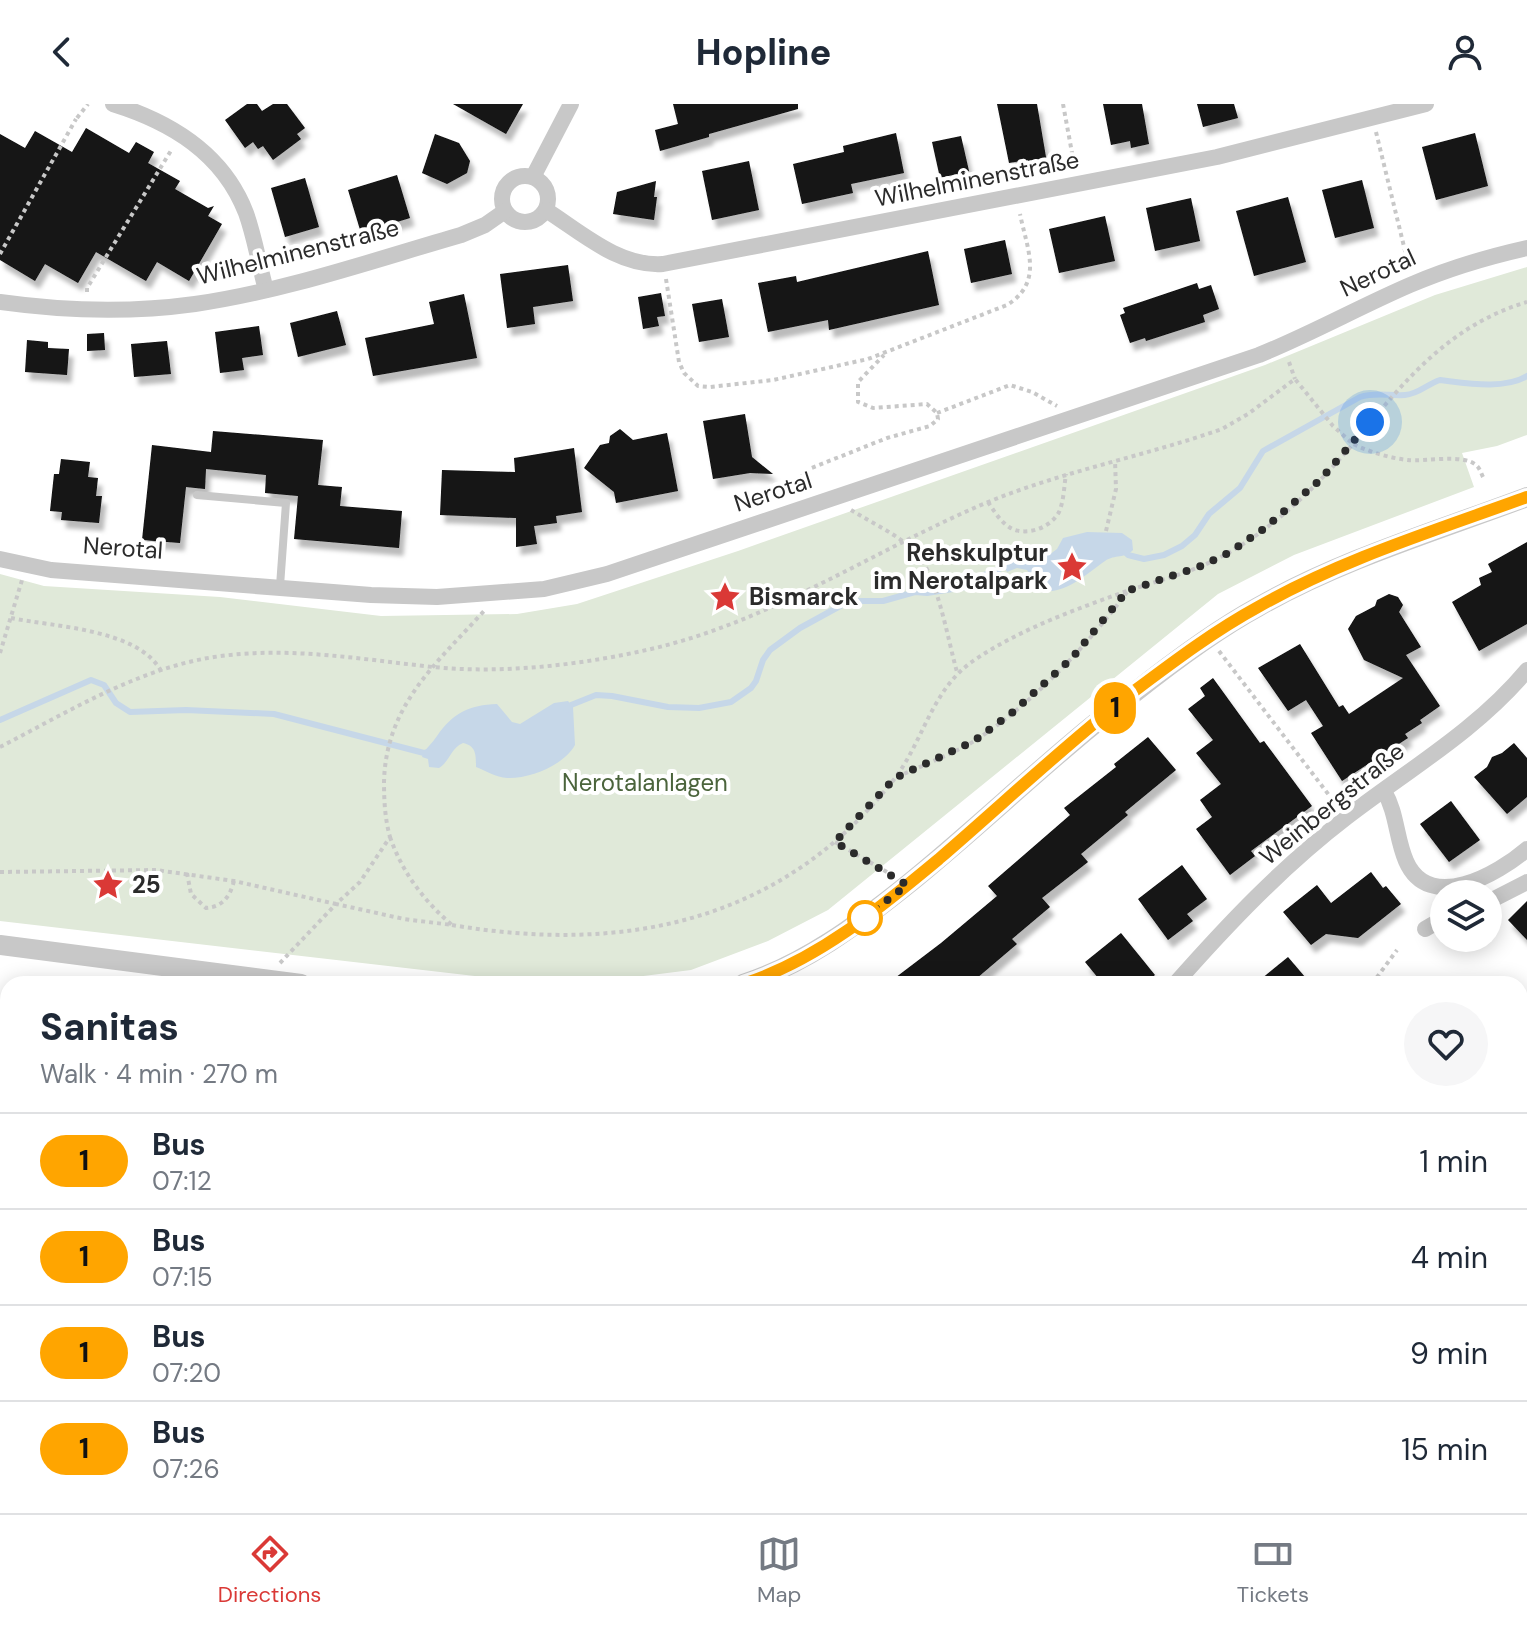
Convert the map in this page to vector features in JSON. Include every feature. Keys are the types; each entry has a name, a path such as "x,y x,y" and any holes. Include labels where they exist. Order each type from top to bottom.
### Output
{"street":[{"path":"113,104 141,113 183,134 216,164 246,214 266,290"},
{"path":"533,177 571,104"},
{"name":"Wilhelminenstraße","path":"546,210 624,259 650,265 663,264 1217,157 1426,104"},
{"path":"525,176 533,177 540,181 548,194 546,210 536,220 515,220 505,211 502,195 510,182 525,176"},
{"name":"Wilhelminenstraße","path":"0,302 39,308 121,309 195,304 266,290 461,235 485,225 505,211"},
{"name":"Nerotal","path":"0,559 26,566 424,597 500,594 577,583 1259,355 1304,337 1413,284 1465,264 1527,248"},
{"path":"765,976 814,953 863,919 1131,695 1209,638 1260,606 1316,578 1527,497"},
{"name":"Weinbergstraße","path":"1182,976 1262,891 1346,818 1475,722 1527,670"},
{"path":"1384,791 1393,808 1406,862 1419,880 1430,886 1447,887 1481,879 1527,849"},
{"path":"1502,895 1527,882"},
{"path":"1425,929 1430,926"},
{"path":"0,945 239,976"}],"lane":[{"path":"197,495 286,503 280,586"}],"path":[{"path":"0,254 75,120 88,104"},
{"path":"1063,104 1078,184"},
{"path":"1377,137 1408,265"},
{"path":"87,288 165,158"},
{"path":"663,264 679,362 684,373 698,386 710,387 773,380 885,353 1007,305 1023,292 1031,274 1016,196"},
{"path":"0,872 129,869 187,873 404,919 528,935 599,936 672,924 746,899 799,868 835,842 895,778 942,692 957,672 1025,632 1127,591 1204,565 1251,539 1300,500 1353,444 1402,384 1442,345 1473,323 1527,302"},
{"path":"797,497 795,483 809,469 887,438 930,426 938,419 937,413 927,404 873,408 858,402 858,382 885,353"},
{"path":"0,747 118,687 213,657 278,652 328,653 434,667 490,669 602,659 689,639 783,603 903,541 988,502 1066,474 1222,429 1295,379 1333,426 1353,444 1370,452 1409,460 1470,461 1483,477"},
{"path":"937,413 1010,385 1032,392 1060,408"},
{"path":"1106,531 1116,489 1115,460"},
{"path":"988,502 1011,529 1037,529 1059,512 1066,474"},
{"path":"850,510 903,541 923,561 933,582 957,672"},
{"path":"0,653 26,566"},
{"path":"895,778 974,741 1013,712 1072,658 1127,591"},
{"path":"452,925 427,901 395,852 385,811 385,763 393,730 409,697 500,594"},
{"path":"11,618 108,636 148,653 161,671"},
{"path":"1209,638 1346,818"},
{"path":"272,976 283,957 360,882 390,837"},
{"path":"835,842 907,885"},
{"path":"187,873 191,894 206,908 218,906 226,900 234,881"},
{"path":"1378,976 1397,950"}],"green space":[{"name":"Nerotalanlagen","path":"1527,267 1527,435 1497,446 1462,453 1474,487 1294,555 1218,594 828,910 768,941 691,970 643,976 475,976 0,921 0,574 44,586 220,597 381,616 517,614 577,604 738,551 1265,365 1435,295"}],"water":[{"path":"1087,532 1122,533 1132,540 1133,550 1127,555 1109,559 1068,586 1049,591 1028,584 1030,575 1027,570 1017,568 1007,572 1002,561 1027,544 1049,555 1063,538"},
{"path":"568,701 573,707 575,745 563,759 536,773 516,778 491,774 476,767 474,751 463,743 439,768 429,767 428,759 422,757 449,721 470,708 497,704 512,722 520,724 554,703"}],"building":[{"path":"247,104 257,104 262,111 273,104 287,104 305,128 297,134 301,139 273,160 263,146 258,149 253,142 245,148 225,120"},
{"path":"453,104 523,104 506,134"},
{"path":"673,104 798,104 798,109 660,151 655,130 678,124"},
{"path":"997,104 1037,104 1047,163 1029,166 1028,160 1009,163"},
{"path":"1103,104 1142,104 1149,144 1131,148 1130,141 1111,145"},
{"path":"1197,104 1234,104 1238,118 1203,127"},
{"path":"86,128 129,153 136,142 154,152 148,163 180,181 175,189 208,208 214,206 208,216 222,224 189,281 157,262 146,281 96,252 78,283 45,264 35,281 0,260 0,134 25,148 35,131 72,152"},
{"path":"896,133 904,173 851,184 853,193 802,204 793,164 844,152 843,146"},
{"path":"1475,133 1488,186 1436,200 1422,147"},
{"path":"435,134 459,143 470,161 467,173 447,184 422,173"},
{"path":"961,136 969,171 940,178 932,142"},
{"path":"749,161 759,210 712,220 702,171"},
{"path":"397,175 410,218 361,233 348,190"},
{"path":"305,178 319,227 285,237 271,188"},
{"path":"1362,180 1374,228 1335,238 1322,190"},
{"path":"656,181 654,220 613,214 617,192"},
{"path":"1288,197 1306,262 1254,276 1236,211"},
{"path":"1191,198 1200,241 1155,251 1146,208"},
{"path":"1105,216 1115,261 1059,273 1049,229"},
{"path":"1005,240 1012,274 971,283 964,249"},
{"path":"928,251 939,305 829,330 828,320 768,332 758,283 796,276 797,282"},
{"path":"568,265 573,301 533,307 535,324 507,328 500,274"},
{"path":"1197,283 1199,289 1211,285 1219,309 1203,315 1205,322 1130,343 1120,315 1125,313 1123,308"},
{"path":"661,293 665,316 657,317 659,326 643,329 638,297"},
{"path":"464,294 477,358 373,376 365,338 434,324 429,302"},
{"path":"722,299 729,337 699,342 692,304"},
{"path":"337,311 346,345 298,357 290,323"},
{"path":"259,326 263,355 242,358 244,370 220,373 215,332"},
{"path":"104,333 105,350 87,351 87,334"},
{"path":"27,340 48,342 48,348 69,349 67,375 25,372"},
{"path":"167,341 171,374 134,377 131,344"},
{"path":"745,414 752,457 773,474 750,473 713,479 703,421"},
{"path":"620,429 633,440 667,433 678,491 616,503 614,492 584,468 600,445 609,443 610,436"},
{"path":"213,431 323,440 318,485 342,487 340,506 402,511 399,548 294,539 298,496 265,493 266,475 206,469 205,489 186,487 180,543 142,540 152,445 211,452"},
{"path":"574,448 582,512 556,516 557,523 534,526 537,544 516,547 516,518 440,515 442,470 515,472 514,458"},
{"path":"61,459 90,462 88,477 98,478 96,496 102,496 99,523 61,520 62,512 50,511 54,474 59,474"},
{"path":"1527,542 1527,624 1479,651 1452,602 1481,585 1479,578 1492,572 1488,564"},
{"path":"1389,594 1398,597 1403,605 1399,612 1421,647 1406,655 1440,706 1405,734 1408,738 1342,781 1311,733 1323,726 1306,700 1288,711 1258,668 1300,644 1339,707 1343,705 1349,714 1403,678 1364,660 1348,629 1356,616"},
{"path":"1213,678 1260,743 1264,741 1312,806 1251,851 1255,856 1230,875 1196,829 1212,817 1200,800 1221,784 1196,753 1213,740 1188,709 1205,696 1200,688"},
{"path":"1148,737 1176,770 1081,854 1088,862 1042,898 1050,907 1012,939 1017,944 979,976 898,976 997,896 988,886 1070,815 1064,808 1116,767 1114,764"},
{"path":"1514,743 1527,758 1527,797 1507,814 1474,777 1487,767 1492,757"},
{"path":"1451,801 1480,840 1449,862 1420,824"},
{"path":"1182,865 1207,899 1187,914 1193,921 1168,940 1138,899"},
{"path":"1371,872 1401,904 1358,938 1326,934 1311,945 1283,912 1317,885 1331,903"},
{"path":"1527,901 1527,940 1508,920"},
{"path":"1121,933 1155,975 1096,976 1085,962"},
{"path":"1288,957 1304,976 1265,976"}],"waterway":[{"path":"1125,552 1144,559 1164,555 1182,546 1195,535 1209,514 1240,488 1263,451 1360,397 1410,394 1440,380 1496,384 1527,376"},
{"path":"567,710 571,705 596,695 668,707 699,708 731,702 751,688 770,650 800,628 842,605 966,587 984,575 1012,564"},
{"path":"0,720 91,680 104,685 116,703 130,712 186,710 274,714 424,753 430,751"}],"bus line":[{"name":"1","path":"765,976 814,953 872,913 1131,695 1230,623 1316,578 1527,497"}],"place":[{"name":"Rehskulptur im Nerotalpark","path":"1072,567"},
{"name":"Bismarck","path":"725,597"},
{"name":"25","path":"108,885"}],"route":[{"path":"865,918 859,922 907,885 835,842 895,778 974,741 1013,712 1072,658 1127,591 1204,565 1251,539 1300,500 1370,422"}]}
